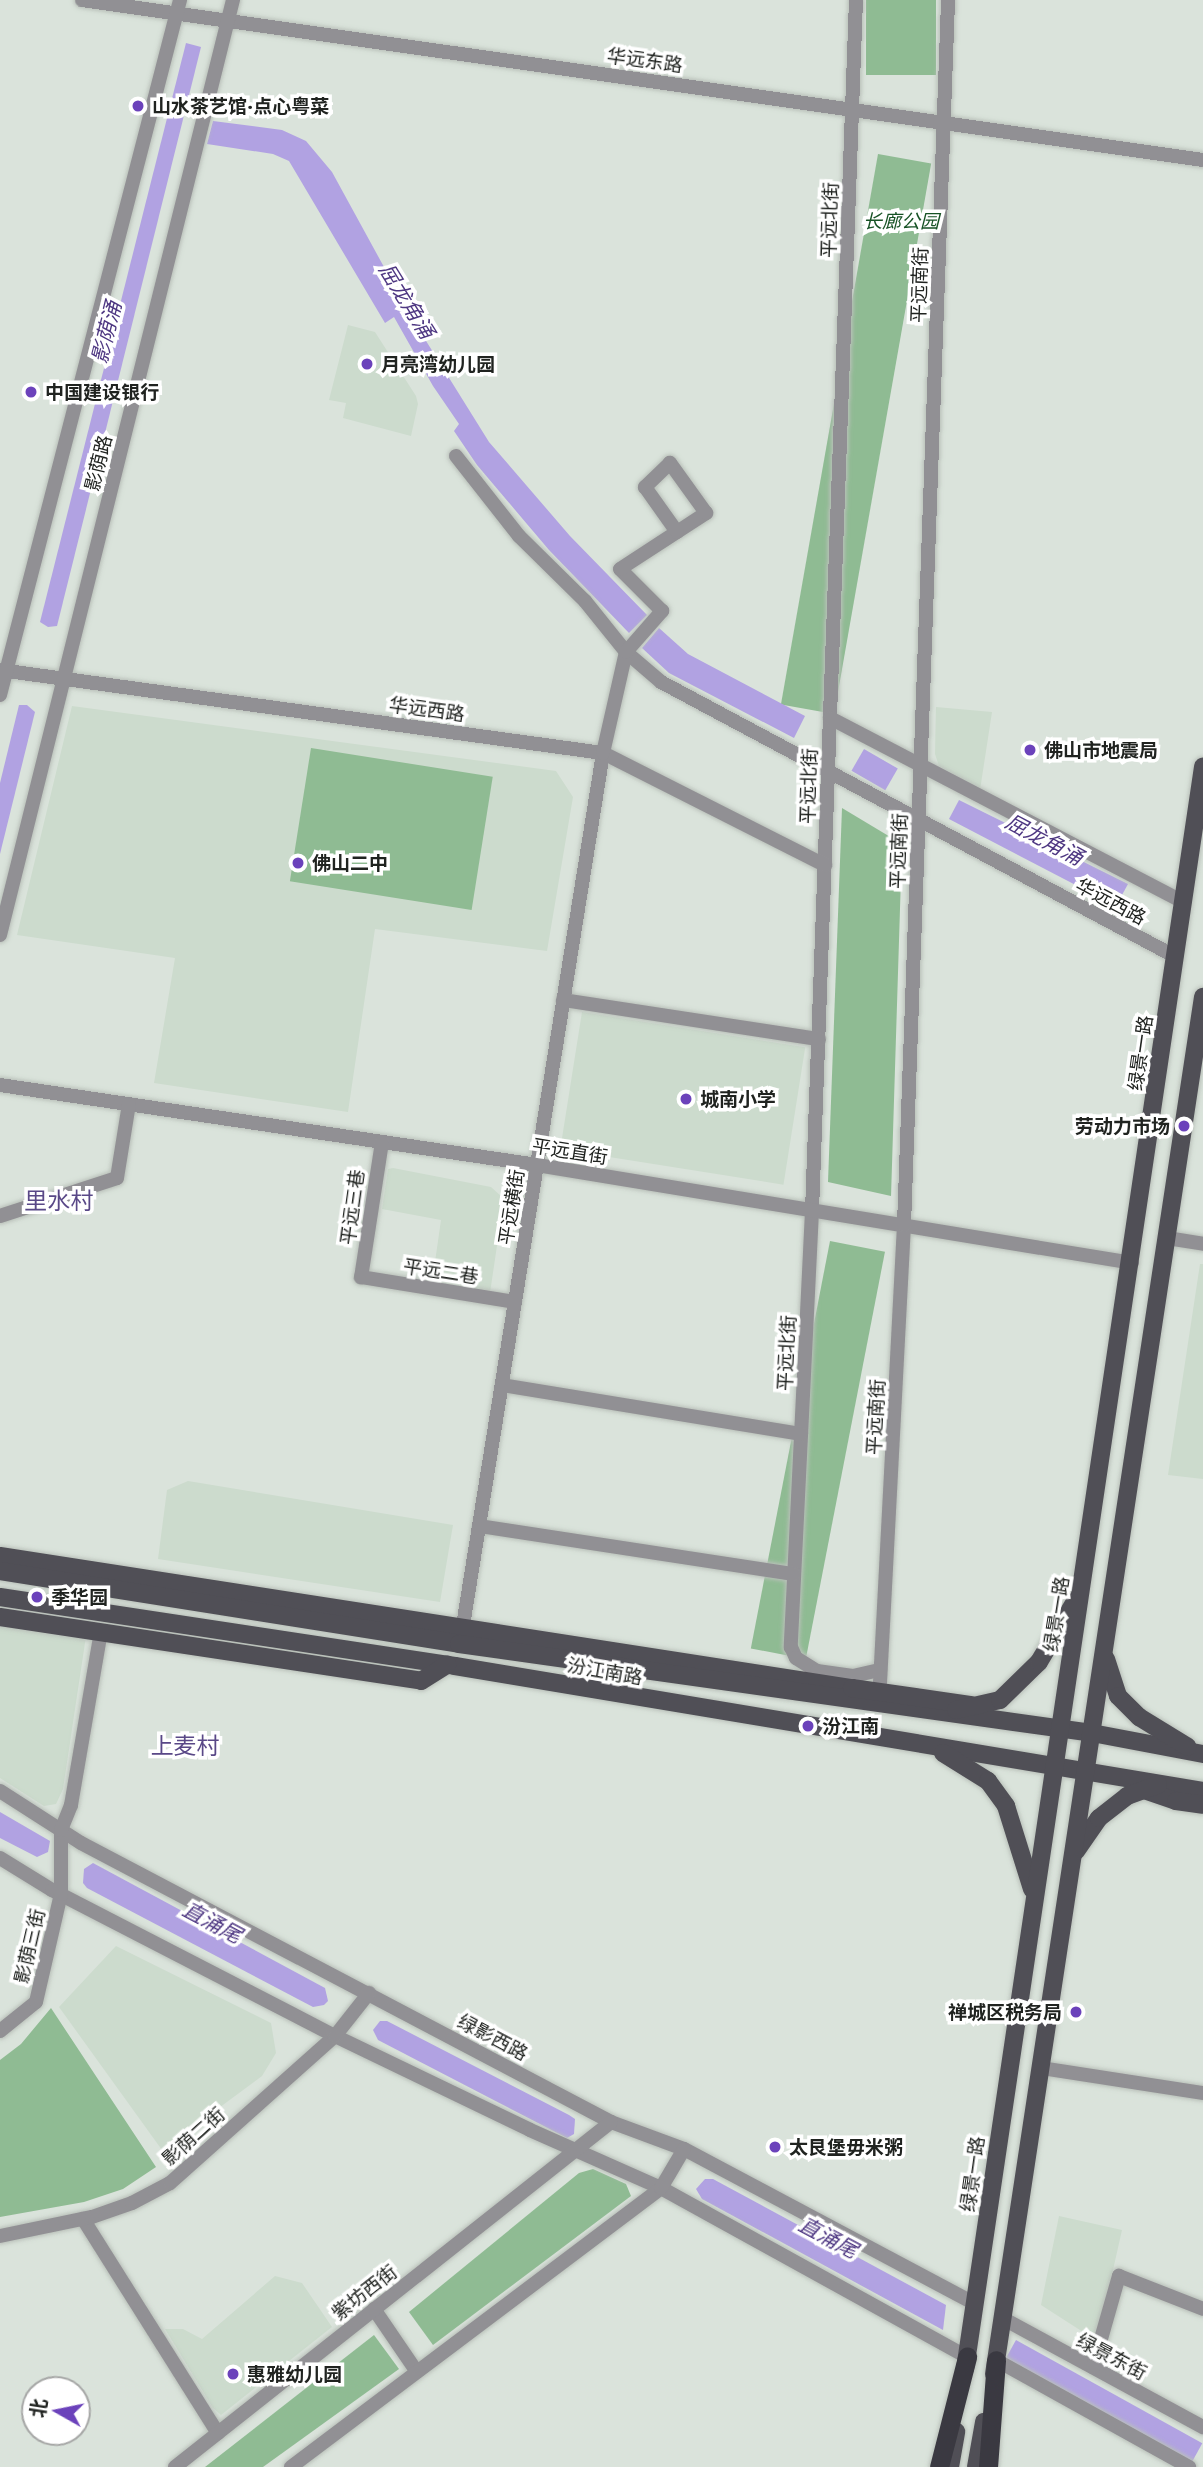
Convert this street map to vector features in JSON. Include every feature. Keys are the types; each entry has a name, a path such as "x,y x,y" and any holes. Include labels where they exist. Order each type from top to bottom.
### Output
{"highway":[{"path":"939,2467 967,2357"},
{"path":"988,2467 996,2360"}],"main road":[{"name":"绿景一路","path":"950,2467 1034,1893 1132,1263 1203,766"},
{"path":"976,2467 996,2360 1203,997"},
{"path":"0,1556 108,1581"},
{"name":"汾江南路","path":"0,1571 108,1581 276,1606 879,1697 941,1713 1202,1751"},
{"path":"941,1713 1000,1700 1039,1662 1081,1591"},
{"name":"汾江南路","path":"0,1597 447,1665 1086,1773 1152,1787 1203,1790"},
{"path":"101,1632 104,1612"},
{"path":"0,1616 421,1681 447,1665"},
{"path":"461,1635 789,1678 852,1688 879,1697 979,1706"},
{"path":"1104,1655 1118,1696 1139,1717 1179,1741 1202,1751"},
{"path":"380,1675 383,1656"},
{"path":"934,1748 988,1781 1006,1806 1034,1893"},
{"path":"1074,1854 1099,1818 1127,1797 1152,1787 1176,1801 1203,1805"}],"street":[{"name":"华远东路","path":"82,0 179,6 229,20 1203,160"},
{"name":"影荫路","path":"0,935 233,0"},
{"name":"平远北街","path":"789,1678 813,1211 856,0"},
{"name":"平远南街","path":"879,1697 904,1225 948,0"},
{"name":"影荫路","path":"0,695 3,671 179,6"},
{"name":"华远西路","path":"456,456 519,536 585,601 626,652 661,682 828,774 1176,957"},
{"path":"626,652 662,611 620,569 677,532 706,513 670,463 645,487 677,532"},
{"name":"平远横街","path":"461,1635 603,752 626,652"},
{"name":"华远西路","path":"3,671 603,752 825,865"},
{"name":"华远西路","path":"830,718 1184,902"},
{"path":"563,1000 819,1040"},
{"name":"平远直街","path":"0,1085 537,1165 1132,1263"},
{"path":"0,1216 117,1178 129,1104"},
{"name":"平远三巷","path":"361,1277 382,1142"},
{"path":"1167,1238 1203,1244"},
{"name":"平远二巷","path":"361,1277 515,1302"},
{"path":"502,1385 801,1434"},
{"path":"479,1526 793,1574"},
{"name":"影荫三街","path":"0,2031 36,2002 61,1894 61,1830 71,1805 101,1632"},
{"path":"791,1647 796,1658 817,1671 853,1676 880,1670"},
{"name":"绿影西路","path":"0,1791 61,1830 611,2122 684,2149 975,2303"},
{"path":"0,1858 61,1894 335,2036 530,2130 577,2148 661,2188 967,2357"},
{"name":"影荫二街","path":"0,2236 83,2219 132,2203 170,2183 335,2036 369,1993"},
{"path":"1041,2068 1203,2093"},
{"name":"紫坊西街","path":"175,2467 611,2122"},
{"path":"291,2467 661,2188 684,2149"},
{"path":"83,2219 218,2433"},
{"path":"1093,2367 1119,2276 1203,2309"},
{"path":"374,2309 417,2372"},
{"name":"绿景东街","path":"1002,2318 1203,2427"},
{"path":"996,2360 1189,2467"}],"shaded area":[{"path":"186,43 201,47 57,626 48,627 40,622"},
{"path":"213,121 282,130 306,141 332,172 413,320 489,442 570,536 647,615 629,633 549,550 477,465 454,431 459,424 433,386 394,317 385,323 289,161 273,154 207,144"},
{"name":"月亮湾幼儿园","path":"348,325 375,332 416,396 418,404 411,436 343,418 346,403 329,400"},
{"path":"659,628 688,654 805,716 794,738 669,673 642,648"},
{"path":"19,705 27,705 35,712 0,854 0,783"},
{"name":"佛山二中","path":"72,706 556,771 573,797 547,951 375,929 348,1112 154,1083 175,958 17,935"},
{"path":"936,707 992,712 980,790 939,766 935,754"},
{"path":"864,749 898,768 885,790 852,771"},
{"path":"959,800 1128,884 1116,906 949,819"},
{"name":"城南小学","path":"582,1012 805,1047 783,1185 560,1149"},
{"path":"388,1169 491,1187 501,1196 503,1205 490,1293 432,1283 441,1220 382,1209"},
{"path":"1200,1264 1203,1264 1203,1479 1168,1475"},
{"path":"188,1481 453,1525 440,1602 158,1559 167,1490"},
{"path":"0,1619 86,1636 63,1789 56,1804 44,1806 0,1778"},
{"path":"0,1812 50,1841 48,1852 37,1857 0,1838"},
{"path":"93,1863 325,1988 328,2001 324,2005 313,2007 87,1888 83,1883 84,1869"},
{"path":"116,1946 271,2023 276,2053 262,2076 162,2150 59,2007"},
{"path":"380,2021 387,2021 569,2115 575,2119 574,2134 567,2138 378,2040 373,2030"},
{"path":"705,2179 713,2179 946,2305 943,2330 702,2199 696,2189"},
{"path":"1059,2216 1122,2230 1097,2341 1041,2305"},
{"name":"惠雅幼儿园","path":"275,2276 302,2283 332,2327 221,2415 213,2408 165,2329 183,2329 202,2339"},
{"path":"1016,2340 1202,2443 1191,2463 1005,2360"}],"green space":[{"path":"866,0 936,0 936,75 866,75"},
{"name":"长廊公园","path":"878,154 931,163 834,714 781,705"},
{"path":"311,748 493,777 472,910 290,881"},
{"path":"842,808 902,844 891,1196 828,1182"},
{"path":"830,1241 885,1252 806,1659 751,1648"},
{"path":"51,2008 156,2167 123,2189 84,2202 0,2217 0,2060 21,2044"},
{"path":"593,2169 626,2184 631,2196 433,2345 409,2312 579,2173"},
{"path":"374,2335 399,2369 263,2467 205,2467"}],"place":[{"name":"山水茶艺馆·点心粤菜","path":"138,106"},
{"name":"月亮湾幼儿园","path":"367,364"},
{"name":"中国建设银行","path":"31,392"},
{"name":"佛山市地震局","path":"1030,750"},
{"name":"佛山二中","path":"298,863"},
{"name":"城南小学","path":"686,1099"},
{"name":"劳动力市场","path":"1184,1126"},
{"name":"季华园","path":"37,1597"},
{"name":"汾江南","path":"808,1726"},
{"name":"禅城区税务局","path":"1076,2012"},
{"name":"太艮堡毋米粥","path":"775,2147"},
{"name":"惠雅幼儿园","path":"233,2374"}],"district":[{"name":"里水村","path":"59,1199"},
{"name":"上麦村","path":"185,1744"}],"water label":[{"name":"屈龙角涌","path":"408,300"},
{"name":"影荫涌","path":"105,332"},
{"name":"屈龙角涌","path":"1045,838"},
{"name":"直涌尾","path":"213,1921"},
{"name":"直涌尾","path":"829,2236"}]}
